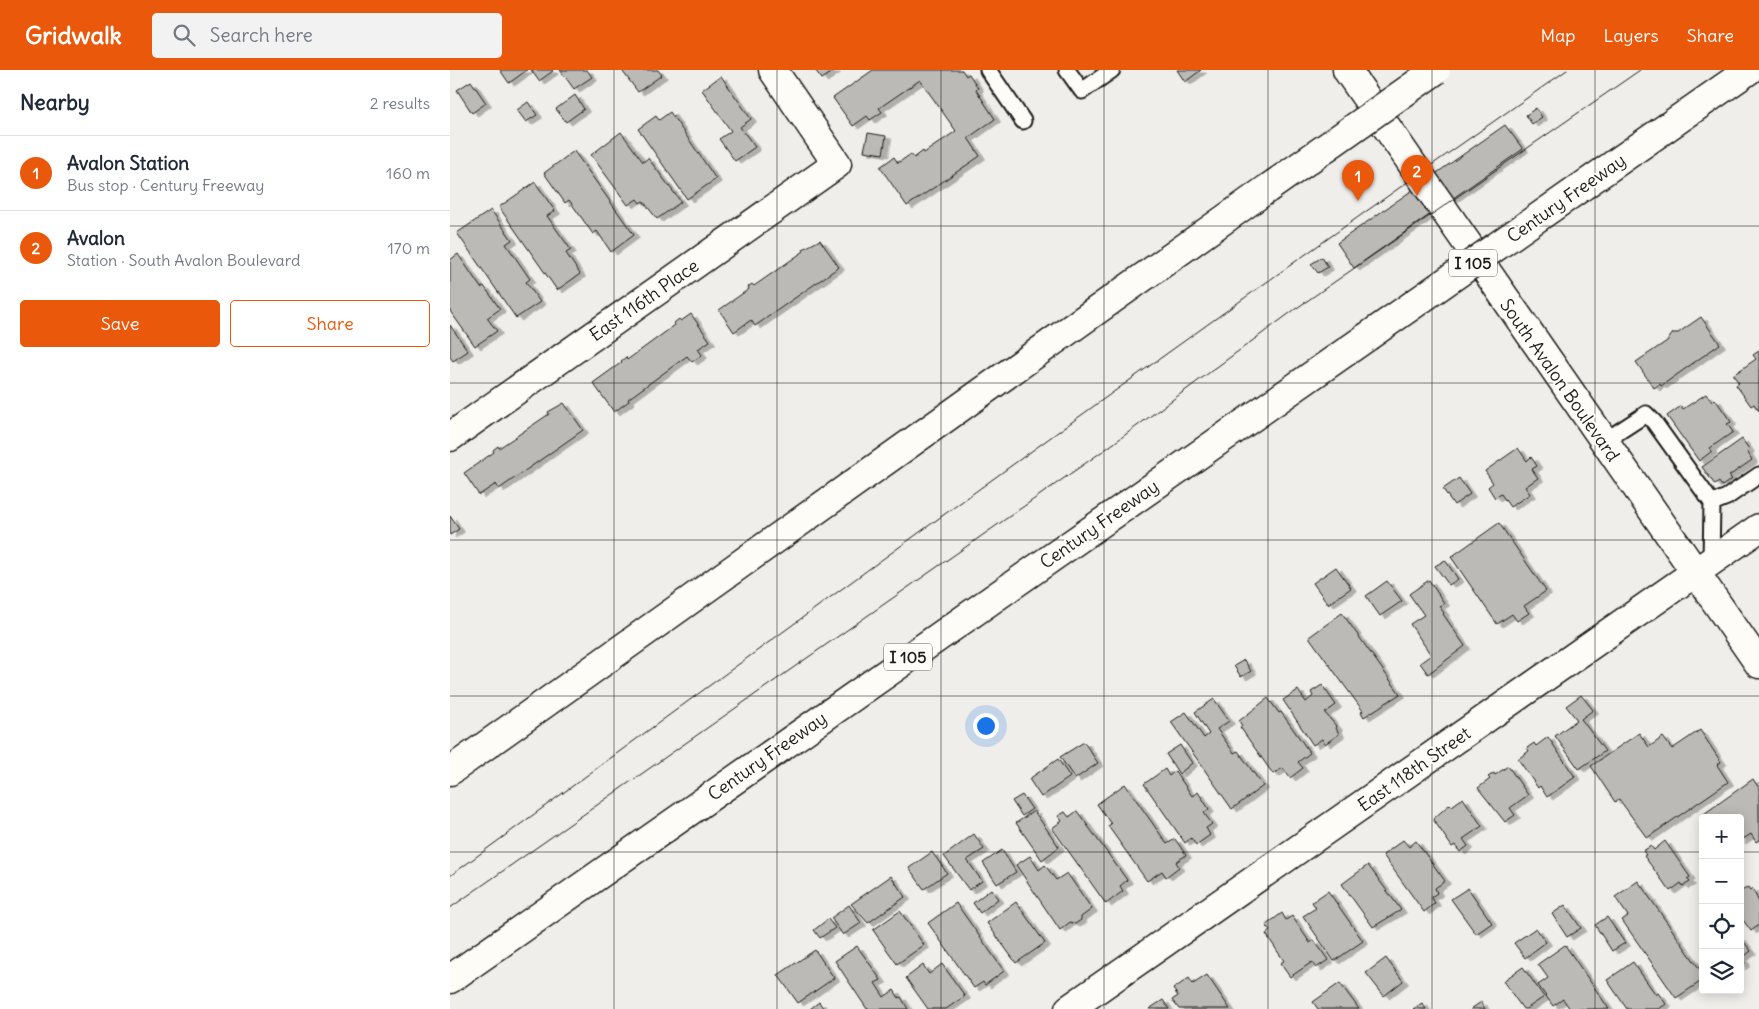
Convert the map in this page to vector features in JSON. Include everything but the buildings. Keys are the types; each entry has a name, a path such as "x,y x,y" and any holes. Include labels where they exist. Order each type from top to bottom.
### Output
{"main road":[{"name":"East 116th Place","path":"450,437 837,164 772,70"},
{"name":"South Avalon Boulevard","path":"1347,70 1603,442 1703,568 1759,664"},
{"path":"450,771 1436,70"},
{"name":"Century Freeway","path":"450,979 1748,70"},
{"name":"East 118th Street","path":"1069,1009 1759,528"}],"lane":[{"path":"988,70 1023,121"},
{"path":"1067,70 1082,91 1112,70"},
{"path":"1603,442 1646,414 1654,422 1712,503 1703,568"},
{"path":"1712,503 1727,497 1759,475"}],"tram line":[{"path":"450,876 1145,369 1567,70"},
{"path":"450,908 1110,446 1294,310 1640,70"}],"place":[{"name":"Avalon","path":"1417,196"},
{"name":"Avalon Station","path":"1358,201"}]}
